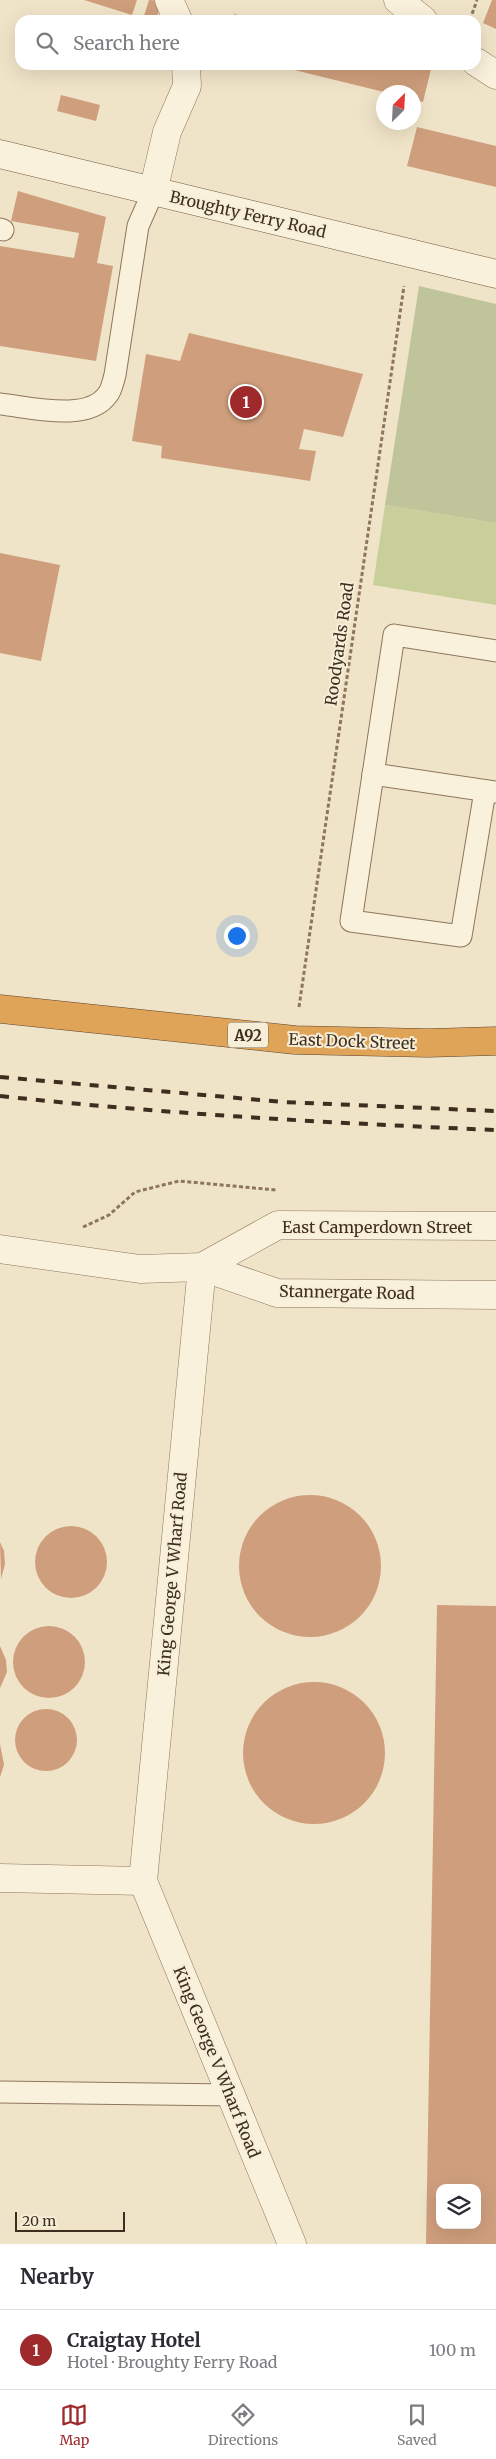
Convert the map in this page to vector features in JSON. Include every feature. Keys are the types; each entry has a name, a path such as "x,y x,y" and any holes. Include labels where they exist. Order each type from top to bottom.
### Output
{"highway":[{"name":"East Dock Street","path":"0,1009 295,1040 428,1043 496,1041"}],"street":[{"path":"169,0 176,15"},
{"path":"398,0 417,15"},
{"path":"481,65 496,75"},
{"path":"153,192 167,132 187,86 186,70"},
{"name":"Broughty Ferry Road","path":"0,154 496,274"},
{"name":"East Camperdown Street","path":"0,1248 140,1269 202,1267 278,1225 496,1226"},
{"name":"Stannergate Road","path":"202,1267 277,1293 496,1295"},
{"name":"King George V Wharf Road","path":"202,1267 142,1880 292,2244"},
{"path":"0,1878 142,1880"}],"lane":[{"path":"0,404 76,412 94,407 108,394 115,375 138,226 153,192"},
{"path":"373,774 490,791 461,936 351,921 373,774 394,635 496,651"},
{"path":"0,2092 231,2095"}],"path":[{"path":"472,15 476,0"},
{"name":"Roodyards Road","path":"295,1040 409,252"}],"green space":[{"path":"419,286 496,304 496,523 385,505"},
{"path":"385,505 496,523 496,605 373,585"}],"building":[{"path":"84,0 137,0 132,15"},
{"path":"149,0 162,1 158,15 144,15"},
{"path":"492,0 496,0 496,29 483,23"},
{"path":"294,70 431,70 423,102 421,102 421,85 376,85 376,90"},
{"path":"61,95 100,105 96,121 57,111"},
{"path":"421,128 496,146 496,187 407,166 416,130 421,130"},
{"path":"18,191 106,217 97,263 113,266 96,361 0,346 0,246 74,258 79,233 11,221"},
{"path":"189,333 363,374 343,437 304,429 299,449 316,451 310,481 161,458 162,446 132,441 146,354 180,361"},
{"path":"0,553 60,565 41,661 0,653"},
{"path":"310,1495 324,1496 337,1500 350,1507 360,1516 369,1526 376,1539 380,1552 380,1580 376,1593 369,1606 360,1616 350,1625 337,1632 324,1636 310,1637 296,1636 283,1632 270,1625 260,1616 251,1606 244,1593 240,1580 239,1566 240,1552 244,1539 251,1526 260,1516 270,1507 283,1500 296,1496"},
{"path":"71,1526 91,1532 101,1542 107,1562 101,1582 91,1592 71,1598 51,1592 41,1582 35,1562 41,1542 51,1532"},
{"path":"0,1542 4,1551 5,1564 1,1579"},
{"path":"437,1605 496,1606 496,2244 426,2244"},
{"path":"49,1626 69,1632 79,1642 85,1662 79,1682 69,1692 49,1698 29,1692 19,1682 13,1662 19,1642 29,1632"},
{"path":"0,1646 6,1660 7,1672 0,1688"},
{"path":"314,1682 328,1683 341,1687 354,1694 364,1703 373,1713 380,1726 384,1739 384,1767 380,1780 373,1793 364,1803 354,1812 341,1819 328,1823 314,1824 300,1823 287,1819 274,1812 264,1803 255,1793 248,1780 244,1767 243,1753 244,1739 248,1726 255,1713 264,1703 274,1694 287,1687 300,1683"},
{"path":"46,1709 58,1712 68,1718 74,1728 77,1740 74,1752 68,1762 58,1768 46,1771 34,1768 24,1762 18,1752 15,1740 18,1728 24,1718 34,1712"},
{"path":"0,1744 4,1765 0,1777"}],"railway":[{"path":"0,1077 283,1102 496,1111"},
{"path":"0,1096 248,1117 496,1130"}],"place":[{"name":"Craigtay Hotel","path":"246,402"}]}
